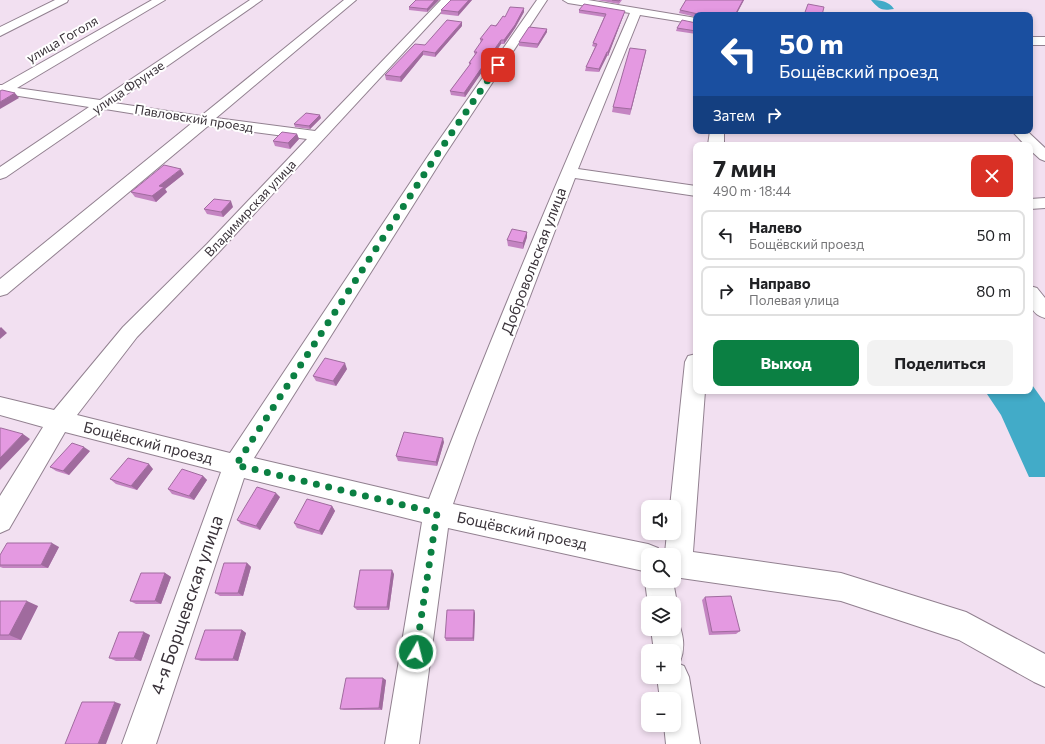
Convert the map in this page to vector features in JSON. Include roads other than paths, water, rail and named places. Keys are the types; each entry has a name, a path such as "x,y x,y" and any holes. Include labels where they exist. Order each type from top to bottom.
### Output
{"street":[{"path":"0,32 63,0"},
{"name":"улица Гоголя","path":"1,90 160,0"},
{"name":"улица Фрунзе","path":"0,174 257,0"},
{"path":"0,289 351,0"},
{"name":"Владимирская улица","path":"0,520 59,421 130,332 213,248 317,136 447,0"},
{"name":"4-я Борщевская улица","path":"138,744 236,465 436,156 542,0"},
{"path":"568,0 693,21"},
{"name":"Добровольская улица","path":"402,744 437,513 464,438 569,172 636,12"},
{"path":"1036,41 1045,49"},
{"name":"Павловский проезд","path":"1,90 103,104 205,121 317,136"},
{"path":"1022,134 1030,142"},
{"path":"1033,144 1045,156"},
{"path":"569,172 693,191"},
{"path":"1033,204 1045,203"},
{"path":"1033,297 1045,311"},
{"path":"673,548 693,386"},
{"name":"Бощёвский проезд","path":"0,406 437,513 641,557"},
{"path":"681,571 841,587 966,627 1045,671"},
{"path":"674,684 683,744"}],"water":[{"path":"871,0 878,0 890,4 894,9 881,9"},
{"path":"1033,386 1045,403 1045,477 1029,477 1001,415 987,394 1033,394"}]}
